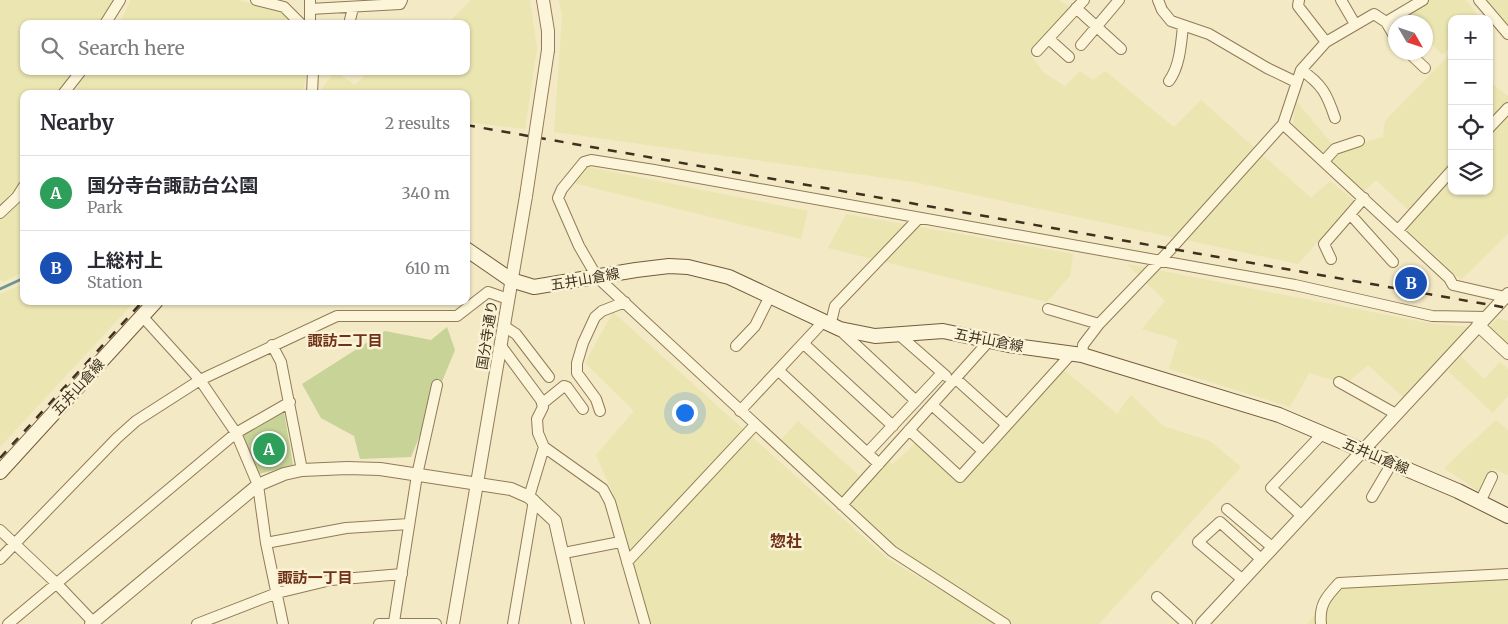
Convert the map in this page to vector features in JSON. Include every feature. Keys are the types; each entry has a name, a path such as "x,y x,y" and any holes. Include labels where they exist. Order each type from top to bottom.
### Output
{"main road":[{"name":"五井山倉線","path":"470,252 511,280 534,287 669,266 688,266 729,277 831,326 875,336 943,331 990,341 1077,354 1279,415 1507,514"},
{"name":"五井山倉線","path":"0,472 152,305"}],"street":[{"path":"108,20 120,0"},
{"path":"256,0 284,7 297,20"},
{"path":"310,20 310,5 353,8 400,4 402,0"},
{"name":"国分寺通り","path":"453,624 526,196 548,50 548,31 543,0"},
{"path":"1037,52 1084,0"},
{"path":"1081,45 1119,0"},
{"path":"1158,0 1167,18 1183,26 1194,27 1209,34 1267,68 1296,82"},
{"path":"1299,0 1298,6 1326,42"},
{"path":"1341,0 1355,24"},
{"path":"1386,22 1423,0"},
{"path":"1480,0 1508,34"},
{"path":"350,20 353,8"},
{"path":"1076,8 1120,48"},
{"path":"910,430 960,477 1007,425 1077,354 1099,324 1161,261 1283,124 1301,70 1326,42 1374,14 1388,25"},
{"path":"1169,81 1174,75 1178,60 1183,26"},
{"path":"1049,39 1070,57"},
{"path":"1416,60 1425,68"},
{"path":"1301,70 1314,79 1328,95 1335,118"},
{"path":"66,90 78,75"},
{"path":"312,90 314,75"},
{"path":"1493,124 1508,108"},
{"path":"1283,124 1399,229 1453,284 1506,296"},
{"path":"1324,161 1335,149 1360,141"},
{"path":"1005,624 892,551 597,277 579,246 558,198 562,189 584,162 591,160 654,170 1295,285 1432,316 1482,321 1508,353"},
{"path":"1399,229 1448,174"},
{"path":"0,213 20,192"},
{"path":"1331,259 1324,244 1364,198"},
{"path":"1350,214 1393,262"},
{"path":"740,411 804,344 831,326 835,306 918,218"},
{"path":"0,559 117,438 136,421 200,380 337,316 456,316 488,292 508,299"},
{"path":"736,346 755,326 770,296"},
{"path":"1202,624 1361,450 1506,296"},
{"path":"600,411 596,399 577,373 577,363 583,343 595,317 602,311 625,302"},
{"path":"1048,309 1099,324"},
{"path":"142,316 200,380 236,433 258,485 266,543 284,624"},
{"path":"504,326 516,334 549,377"},
{"path":"831,326 916,401"},
{"path":"897,333 942,373 954,380 1007,425"},
{"path":"842,505 990,341"},
{"path":"804,344 892,426"},
{"path":"272,345 281,362 302,470"},
{"path":"501,346 543,404"},
{"path":"779,371 879,464"},
{"path":"867,453 942,373"},
{"path":"1339,382 1396,414"},
{"path":"394,622 417,474 437,385"},
{"path":"583,409 567,387 564,386 543,404 537,420 538,433 544,447 603,489 610,502 645,624"},
{"path":"8,624 236,433 290,402"},
{"path":"932,405 983,451"},
{"path":"627,562 755,425"},
{"path":"1302,516 1271,488 1322,434"},
{"path":"513,624 532,498 544,447"},
{"path":"1372,497 1392,463"},
{"path":"0,530 56,583 93,623 258,485 284,474 302,470 356,468 417,474 477,483 512,489 532,498 556,521 578,624"},
{"path":"1480,502 1492,477"},
{"path":"1227,509 1272,547"},
{"path":"1243,580 1198,542 1220,522 1261,560"},
{"path":"266,543 346,528 409,524"},
{"path":"564,553 620,542"},
{"path":"197,624 277,593 331,580 402,574"},
{"path":"1321,624 1320,613 1323,600 1339,583 1508,574"},
{"path":"1157,597 1187,624"},
{"path":"380,624 394,622 436,624"}],"shaded area":[{"path":"0,0 117,0 105,20 20,20 20,75 73,75 64,90 20,90 20,186 0,204"},
{"path":"131,0 238,0 286,14 292,20 121,20"},
{"path":"471,0 530,0 537,48 525,129 470,122 470,90 323,90 332,75 341,75 355,85 365,75 470,75 470,20 451,20"},
{"path":"559,0 1059,0 1070,7 1030,54 1043,72 1065,86 1080,71 1093,80 1105,71 1174,127 1201,100 1311,198 1330,181 1354,200 1298,264 914,182 554,132 562,17"},
{"path":"1429,0 1466,0 1478,15 1448,15 1448,50 1442,55 1433,45 1433,15 1405,15 1403,13"},
{"path":"1482,0 1508,0 1508,31"},
{"path":"1448,56 1448,195 1493,195 1493,84 1508,96 1508,234 1461,280 1405,228 1415,216 1376,180 1362,193 1293,124 1296,101 1337,150 1383,137 1385,121"},
{"path":"85,75 306,75 303,90 76,90"},
{"path":"583,166 808,211 801,239 573,183"},
{"path":"20,200 20,274 3,282 0,279 0,218"},
{"path":"846,214 1073,254 1070,276 1047,302 828,248"},
{"path":"1127,264 1428,323 1469,327 1403,397 1368,365 1346,384 1309,373 1290,407 1169,369 1178,340 1142,329 1165,301"},
{"path":"20,286 20,305 131,305 0,447 0,294"},
{"path":"613,312 888,559 999,624 649,624 612,491 596,455 634,411 585,363"},
{"path":"1497,318 1508,321 1508,343 1490,327"},
{"path":"1461,356 1484,379 1500,362 1508,369 1508,396 1493,413 1448,371"},
{"path":"1064,370 1117,414 1131,395 1163,426 1210,441 1241,467 1099,624 1010,624 925,572 889,546 779,442 798,421 865,481 888,461 893,464 918,441 959,479"},
{"path":"1496,420 1508,430 1508,475 1493,469 1480,492 1444,468"},
{"path":"1508,576 1508,624 1307,624 1341,586"}],"green space":[{"path":"447,327 455,350 411,457 360,459 354,436 321,418 302,384 385,331 431,340"},
{"path":"283,406 293,465 259,474 241,432"}],"waterway":[{"path":"0,289 20,280"}],"railway":[{"path":"470,126 1508,308"},
{"path":"0,458 139,305"}],"place":[{"name":"上総村上","path":"1411,283"},
{"name":"国分寺台諏訪台公園","path":"269,449"}],"district":[{"name":"諏訪二丁目","path":"345,340"},
{"name":"惣社","path":"786,541"},
{"name":"諏訪一丁目","path":"315,577"}]}
